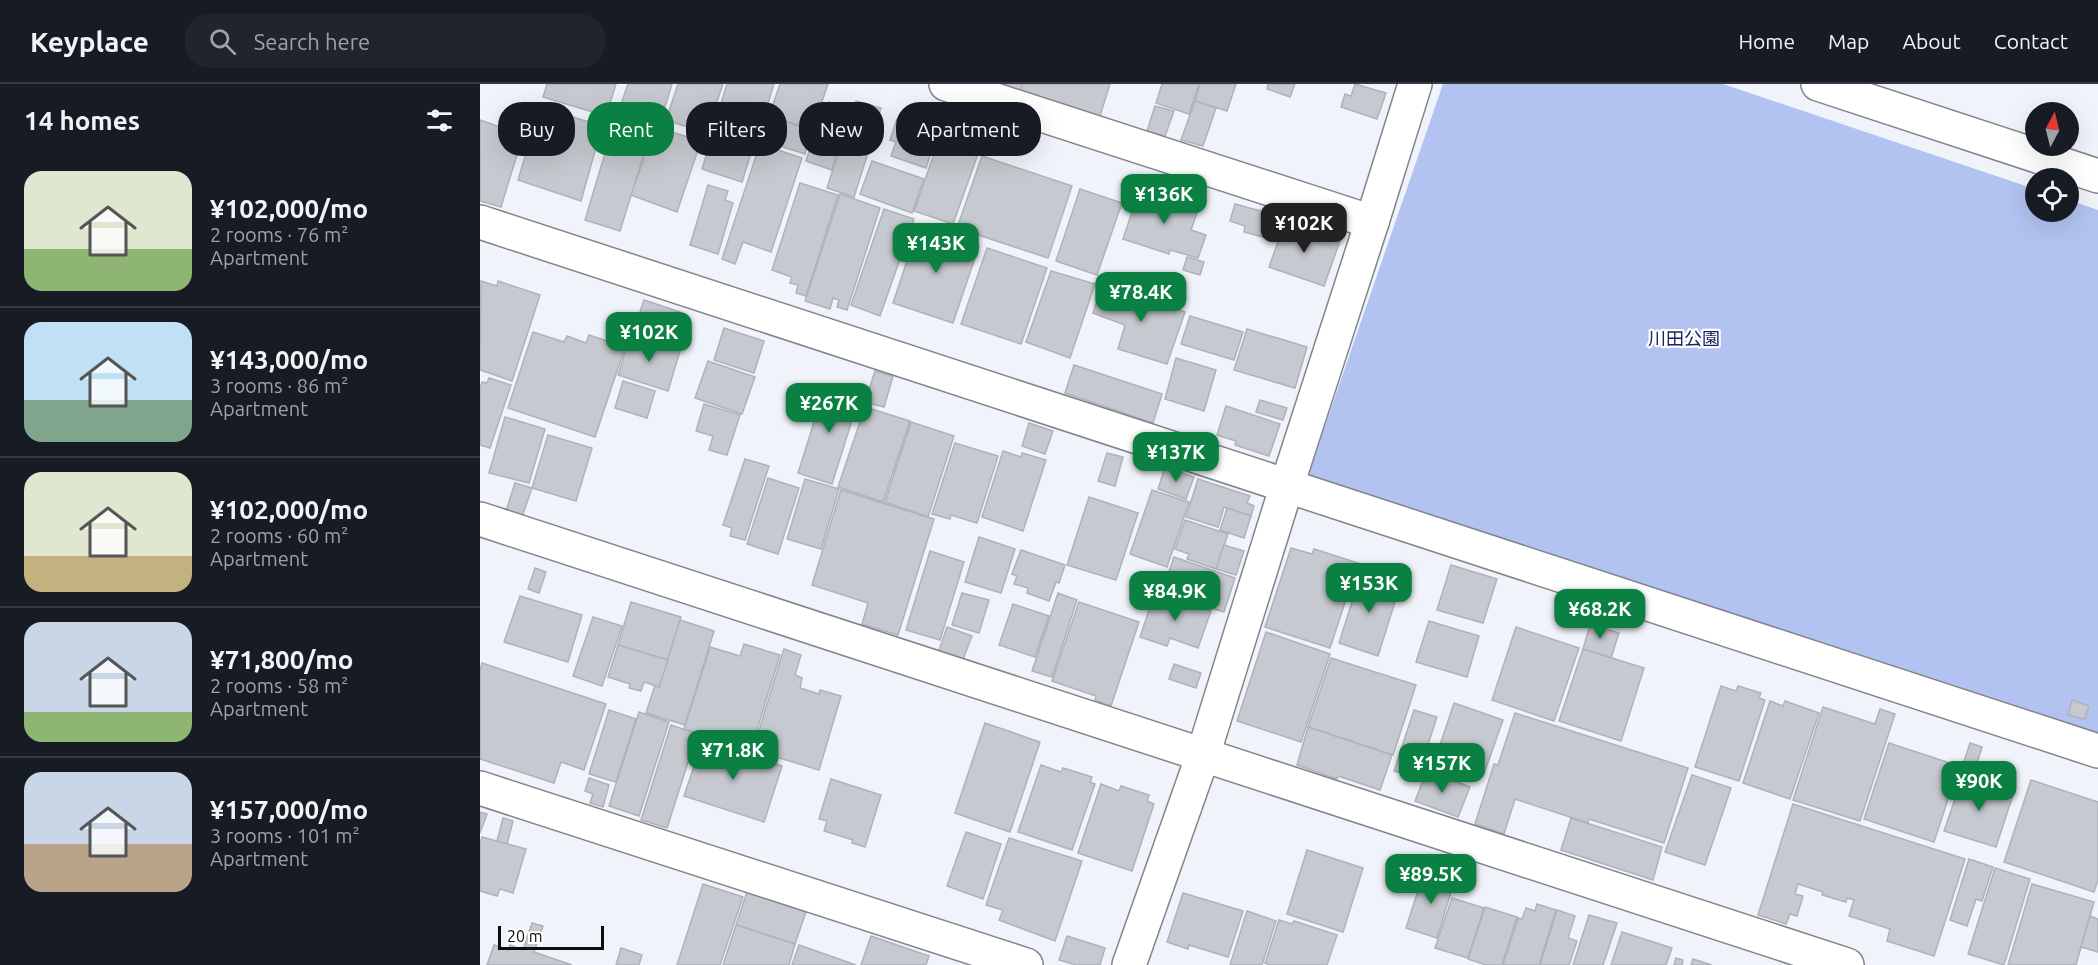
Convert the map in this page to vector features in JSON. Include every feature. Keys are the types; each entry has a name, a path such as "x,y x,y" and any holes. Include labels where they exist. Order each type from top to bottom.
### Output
{"street":[{"path":"946,84 1372,222"},
{"path":"1129,965 1203,755 1415,84"},
{"path":"1818,84 2098,176"},
{"path":"480,222 2098,751"},
{"path":"480,519 1847,965"},
{"path":"480,788 1026,965"}],"green space":[{"name":"川田公園","path":"1443,84 1723,84 2025,186 2025,222 2079,222 2079,203 2098,210 2098,739 1306,481"}],"building":[{"path":"547,84 616,84 610,102 587,102 587,110 575,107 575,102 560,102 543,97"},
{"path":"628,84 672,84 666,102 622,102"},
{"path":"678,84 723,84 717,102 686,102 686,126 674,123 674,102 672,102"},
{"path":"727,84 774,84 768,102 721,102"},
{"path":"780,84 828,84 822,102 799,102 799,126 787,122 787,102 774,102"},
{"path":"997,84 1023,84 1021,91"},
{"path":"1023,84 1110,84 1100,116 1021,91"},
{"path":"1162,84 1199,84 1189,114 1156,103"},
{"path":"1200,84 1236,84 1227,111 1195,101"},
{"path":"1268,84 1295,84 1290,97 1267,89"},
{"path":"1355,84 1386,93 1377,119 1341,107 1345,94 1351,96"},
{"path":"1195,101 1216,108 1203,146 1181,140"},
{"path":"1155,106 1174,111 1165,136 1147,131"},
{"path":"575,118 587,121 587,156 594,156 581,201 518,180 525,156 575,156"},
{"path":"480,120 498,126 498,156 517,156 501,207 480,201"},
{"path":"787,122 799,126 799,152 787,148"},
{"path":"896,122 896,142 890,140"},
{"path":"674,133 686,136 686,156 696,156 677,212 631,195 645,156 674,156"},
{"path":"896,142 896,156 930,156 926,168 891,156"},
{"path":"787,153 802,158 771,252 743,242 735,264 722,259 756,156 787,156"},
{"path":"604,156 643,156 620,231 585,220"},
{"path":"706,156 750,156 742,182 702,169"},
{"path":"808,156 837,156 832,170 806,161"},
{"path":"837,156 867,156 854,197 827,188"},
{"path":"933,156 977,156 953,224 914,211"},
{"path":"982,156 1072,186 1048,258 957,228"},
{"path":"872,161 924,179 912,213 860,194"},
{"path":"800,183 838,195 806,296 796,293 798,285 790,283 792,277 772,270"},
{"path":"708,185 728,191 725,200 733,203 718,254 690,245"},
{"path":"1146,187 1160,191 1158,197 1198,210 1191,230 1206,235 1198,258 1170,250 1169,254 1123,239 1139,191 1144,192"},
{"path":"1080,189 1122,203 1097,275 1056,261"},
{"path":"840,194 880,208 847,310 837,307 839,300 833,298 830,309 805,301"},
{"path":"1235,204 1276,215 1270,239 1244,232 1245,226 1230,221"},
{"path":"884,209 914,219 880,316 851,305"},
{"path":"1285,222 1340,241 1324,286 1269,267"},
{"path":"919,225 979,246 953,323 893,303"},
{"path":"987,248 1047,268 1021,344 961,324"},
{"path":"1187,257 1204,262 1200,275 1183,270"},
{"path":"1051,271 1095,284 1070,358 1026,342"},
{"path":"481,281 497,286 498,281 540,295 512,381 480,370"},
{"path":"1102,284 1185,312 1167,364 1118,349 1125,325 1093,313"},
{"path":"644,300 680,312 671,343 634,330"},
{"path":"1190,316 1243,332 1234,360 1181,344"},
{"path":"724,328 764,341 754,373 714,360"},
{"path":"1247,329 1307,347 1295,388 1234,370"},
{"path":"533,332 564,342 567,336 586,343 589,335 625,347 595,437 508,408"},
{"path":"630,336 680,351 668,391 618,375"},
{"path":"1176,358 1216,370 1204,411 1165,399"},
{"path":"708,361 755,377 742,414 695,398"},
{"path":"1074,365 1162,394 1153,423 1065,393"},
{"path":"875,371 893,376 884,407 865,402"},
{"path":"489,378 511,385 490,448 480,445 480,388 482,382 487,383"},
{"path":"623,381 655,391 647,418 615,408"},
{"path":"826,384 860,395 832,484 798,473"},
{"path":"1260,400 1287,408 1283,420 1256,412"},
{"path":"704,404 740,415 727,455 709,450 713,436 696,431"},
{"path":"1226,406 1280,424 1269,456 1235,445 1236,441 1217,435"},
{"path":"865,407 910,421 883,502 838,487"},
{"path":"505,417 545,429 529,483 489,473"},
{"path":"911,422 954,436 928,517 885,502"},
{"path":"1029,423 1053,431 1045,454 1022,446"},
{"path":"548,435 592,448 576,501 532,488"},
{"path":"955,443 998,456 977,523 951,515 950,519 932,514"},
{"path":"1003,451 1021,457 1022,453 1046,460 1023,531 982,517"},
{"path":"1107,453 1123,457 1115,486 1098,481"},
{"path":"745,459 769,466 745,540 730,536 732,528 723,525"},
{"path":"1165,467 1194,477 1186,499 1158,489"},
{"path":"768,478 799,488 778,554 747,544"},
{"path":"805,479 839,489 821,549 787,539"},
{"path":"1198,479 1250,496 1247,503 1254,506 1251,516 1224,507 1218,527 1186,517"},
{"path":"515,483 532,488 522,517 506,511"},
{"path":"841,490 934,519 898,635 862,624 868,603 812,585"},
{"path":"1152,490 1189,502 1167,567 1130,554"},
{"path":"1089,497 1138,513 1116,580 1067,565"},
{"path":"1227,508 1251,516 1244,538 1220,530"},
{"path":"1185,520 1228,534 1216,569 1187,559 1189,554 1175,549"},
{"path":"979,537 1015,549 1001,593 965,582"},
{"path":"1224,545 1244,551 1236,575 1216,569"},
{"path":"1291,548 1312,554 1314,549 1358,563 1330,648 1265,627"},
{"path":"1021,550 1065,565 1059,583 1056,582 1049,601 1027,593 1028,588 1014,584 1017,576 1012,574"},
{"path":"930,551 964,562 940,640 906,630"},
{"path":"1174,557 1235,578 1224,612 1162,592"},
{"path":"1451,565 1497,579 1483,623 1437,610"},
{"path":"535,568 546,572 539,593 528,589"},
{"path":"1361,573 1400,586 1378,656 1339,643"},
{"path":"1155,592 1211,611 1198,648 1170,638 1167,646 1140,637"},
{"path":"962,593 989,600 979,633 952,625"},
{"path":"1058,593 1077,600 1052,677 1032,671"},
{"path":"520,596 582,615 568,662 504,642"},
{"path":"631,602 681,617 668,660 618,645"},
{"path":"1079,602 1139,622 1111,706 1095,700 1096,696 1052,681"},
{"path":"1013,604 1049,616 1035,657 999,645"},
{"path":"593,617 622,626 602,686 573,676"},
{"path":"1592,618 1601,621 1599,627 1619,633 1611,658 1583,649"},
{"path":"680,620 714,631 685,725 646,713 655,685 659,687"},
{"path":"1429,621 1479,636 1467,677 1416,662"},
{"path":"947,627 972,636 962,662 938,653"},
{"path":"1516,627 1579,648 1554,721 1492,700"},
{"path":"1266,632 1330,654 1301,742 1237,721"},
{"path":"744,644 780,655 751,749 684,729 710,647 740,656"},
{"path":"618,645 668,660 659,687 644,682 641,691 629,688 630,684 608,677"},
{"path":"784,649 801,655 795,675 802,678 800,688 819,694 820,690 841,696 819,770 753,750"},
{"path":"1583,649 1644,668 1621,741 1559,721"},
{"path":"1331,658 1416,685 1393,755 1308,727"},
{"path":"482,663 606,704 584,770 561,762 554,783 480,759 480,670"},
{"path":"1174,664 1201,673 1196,688 1169,679"},
{"path":"1721,686 1736,691 1738,686 1761,693 1759,698 1765,700 1739,781 1695,767"},
{"path":"2072,700 2089,706 2085,719 2068,715"},
{"path":"1770,701 1783,706 1785,701 1819,713 1790,799 1743,783"},
{"path":"1454,703 1503,720 1484,774 1436,757"},
{"path":"1823,707 1875,724 1880,709 1895,714 1860,821 1793,800"},
{"path":"609,710 636,719 616,782 589,774"},
{"path":"1414,710 1437,717 1417,778 1394,771"},
{"path":"639,712 669,722 639,816 609,806"},
{"path":"1515,713 1688,768 1664,843 1589,819 1588,823 1515,799 1504,834 1475,824 1494,764 1498,765"},
{"path":"985,723 1040,742 1010,832 955,813"},
{"path":"671,725 697,734 667,828 641,820"},
{"path":"1308,727 1392,755 1380,790 1338,776 1337,779 1297,765"},
{"path":"703,740 782,766 764,822 684,796"},
{"path":"1889,743 1959,766 1934,842 1864,819"},
{"path":"1970,743 1982,747 1974,773 1962,768"},
{"path":"1041,765 1061,772 1063,768 1092,777 1090,782 1095,784 1072,850 1018,832"},
{"path":"1427,770 1470,787 1458,817 1415,801"},
{"path":"1692,775 1731,788 1705,865 1665,852"},
{"path":"1963,776 2014,792 1996,847 1944,831"},
{"path":"589,778 609,785 603,807 590,803 593,794 585,791"},
{"path":"831,779 881,795 865,847 852,843 853,840 824,831 827,821 819,819"},
{"path":"2031,780 2098,802 2098,880 2094,892 2004,862"},
{"path":"1101,784 1119,791 1121,786 1149,795 1147,801 1154,804 1132,871 1078,853"},
{"path":"1793,804 1965,859 1934,956 1887,941 1890,929 1849,916 1854,900 1847,898 1846,902 1822,895 1823,892 1798,884 1795,894 1803,896 1797,916 1790,914 1786,924 1758,915"},
{"path":"480,812 487,814 480,833"},
{"path":"503,818 513,821 507,844 497,841"},
{"path":"1571,818 1662,847 1653,880 1561,850"},
{"path":"966,832 1001,844 983,899 947,886"},
{"path":"482,837 526,849 513,893 500,889 497,896 480,891"},
{"path":"1009,838 1082,861 1055,941 999,920 1003,910 986,905"},
{"path":"1307,850 1363,868 1343,932 1287,914"},
{"path":"1969,859 1993,867 1982,901 1976,899 1967,926 1950,920"},
{"path":"1995,868 2030,879 2004,965 1968,954"},
{"path":"1436,873 1455,879 1437,938 1406,928 1421,881 1428,883 1431,875 1435,877"},
{"path":"703,884 743,897 720,965 677,965"},
{"path":"2032,884 2094,902 2076,965 2008,965"},
{"path":"747,892 806,912 795,944 736,925"},
{"path":"1183,893 1243,911 1228,957 1189,945 1188,949 1167,942"},
{"path":"1452,898 1484,908 1468,958 1435,948"},
{"path":"1537,904 1556,910 1539,965 1503,965 1518,918 1522,919 1526,908 1535,911"},
{"path":"1485,907 1517,917 1502,965 1486,965 1468,959"},
{"path":"1557,910 1575,916 1568,938 1577,941 1569,965 1540,965"},
{"path":"1247,911 1276,921 1262,965 1230,965"},
{"path":"1589,915 1617,923 1603,965 1573,965"},
{"path":"2090,916 2098,919 2098,952 2081,947"},
{"path":"1279,920 1292,924 1294,921 1337,935 1327,965 1270,965 1265,963"},
{"path":"532,923 543,926 534,952 572,965 487,965 494,945 509,950 510,945 523,950"},
{"path":"736,925 795,944 789,965 723,965"},
{"path":"1622,932 1672,948 1666,965 1611,965"},
{"path":"871,936 929,956 926,965 861,965"},
{"path":"1067,936 1105,948 1100,965 1076,965 1059,960"},
{"path":"799,945 856,965 792,965"},
{"path":"621,948 642,955 639,965 616,965"},
{"path":"1676,958 1683,960 1682,965 1674,965"},
{"path":"1693,959 1712,965 1691,965"}]}
